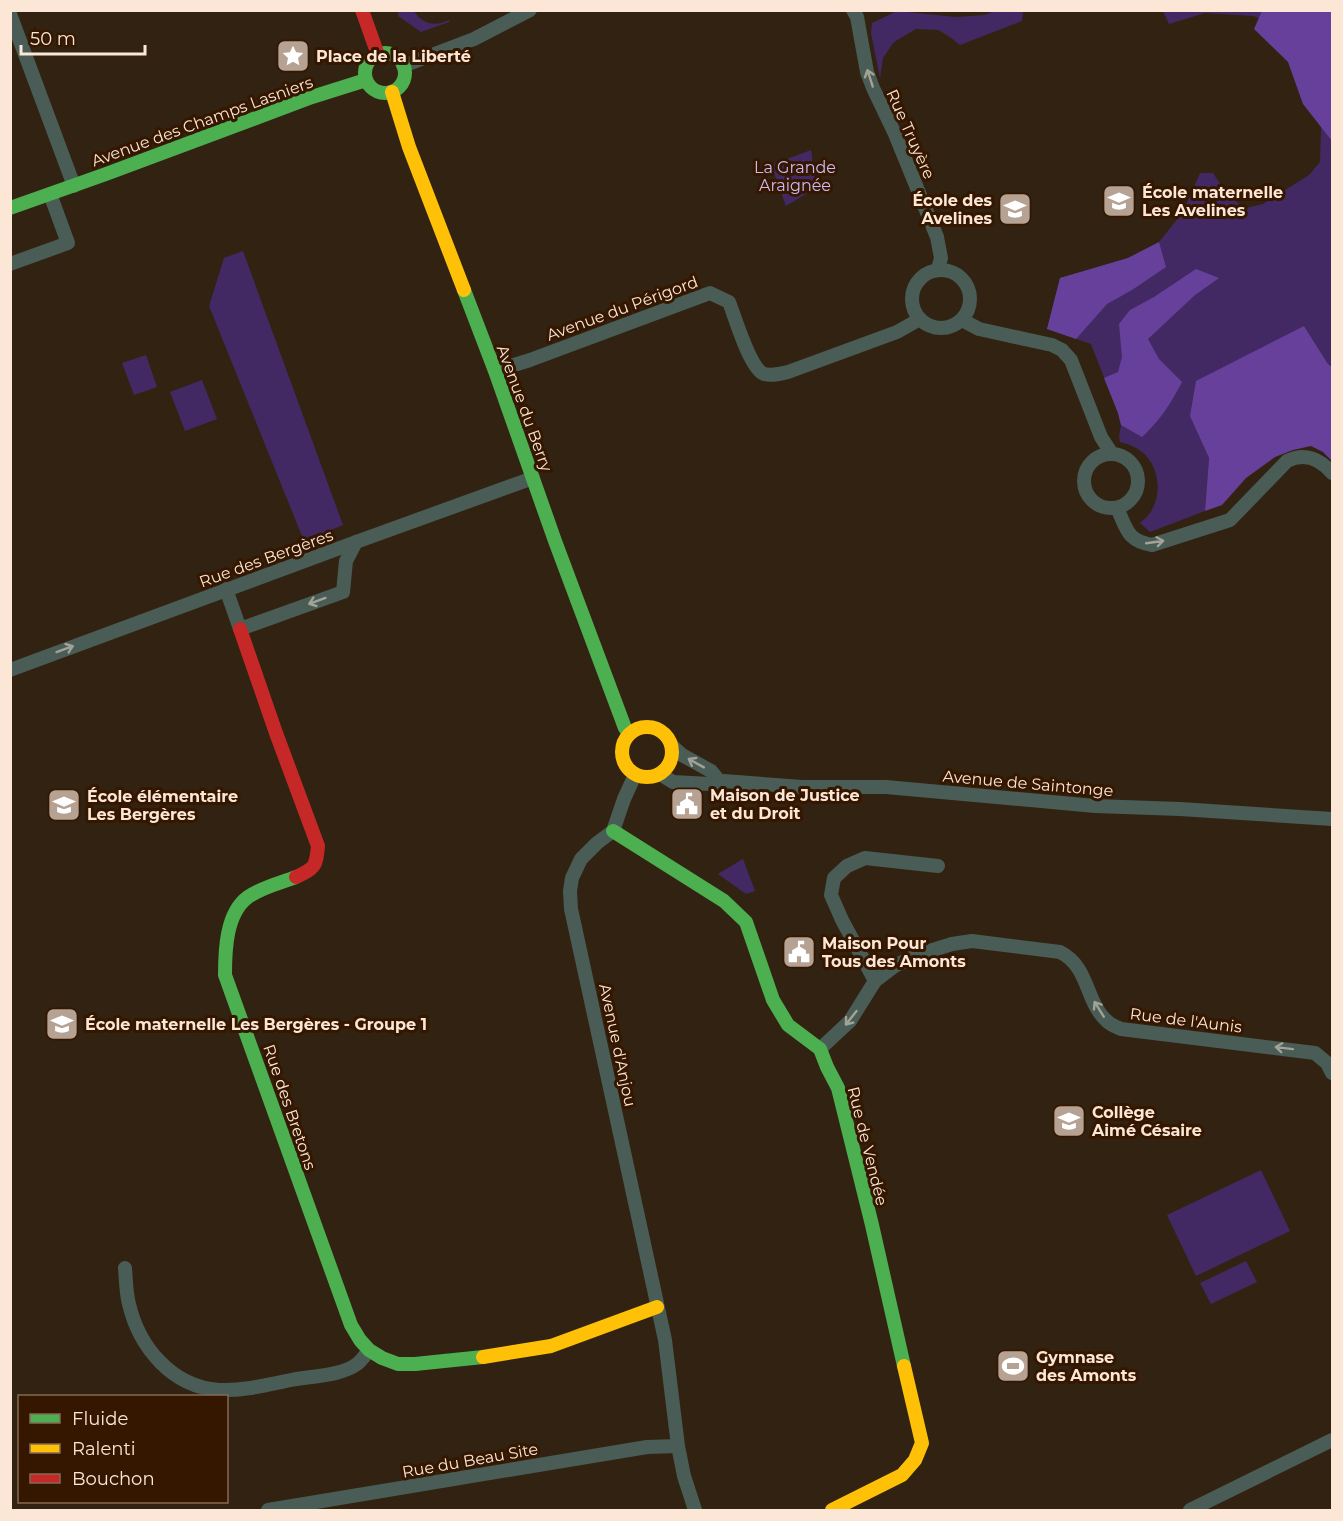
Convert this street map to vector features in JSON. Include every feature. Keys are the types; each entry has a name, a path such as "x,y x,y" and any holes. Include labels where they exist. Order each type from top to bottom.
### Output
{"street":[{"path":"362,10 378,55"},
{"path":"403,66 474,39 530,10"},
{"name":"Rue Truyère","path":"853,10 857,17 867,72 937,237 941,258 938,269"},
{"path":"10,14 74,186"},
{"path":"378,55 392,55 403,66 404,78 392,92 374,90 366,80 367,64 378,55"},
{"name":"Avenue des Champs Lasniers","path":"10,208 312,97 366,80"},
{"name":"Avenue du Berry","path":"392,92 409,147 495,371 555,541 625,728 630,733"},
{"path":"10,264 68,243 50,194"},
{"path":"938,269 961,276 970,292 968,311 962,320 946,328 936,328 920,319 912,302 916,284 921,277 938,269"},
{"name":"Avenue du Périgord","path":"495,371 710,293 729,302 755,367 763,374 774,375 788,372 897,332 920,319"},
{"path":"962,320 979,328 1052,345 1062,350 1071,360 1101,437 1112,454"},
{"path":"1102,455 1120,455 1128,460 1137,474 1138,482 1132,498 1117,508 1100,506 1092,501 1083,484 1088,466 1102,455"},
{"path":"1117,508 1131,538 1152,545 1230,520 1287,461 1293,458 1309,457 1321,462 1332,473"},
{"name":"Rue des Bergères","path":"10,670 533,478"},
{"path":"226,589 240,629 342,592 346,561 356,542"},
{"name":"Rue des Bretons","path":"240,629 318,846 317,859 312,869 249,895 240,904 233,920 225,953 225,975 351,1325 360,1340 369,1350 398,1364 487,1357 551,1347 657,1307"},
{"path":"645,727 661,731 668,737 671,745 673,753 671,762 660,774 647,778 635,774 624,763 622,747 630,733 637,729 645,727"},
{"path":"671,745 682,755 711,771 720,782"},
{"path":"613,831 635,774"},
{"name":"Avenue de Saintonge","path":"660,774 673,782 886,788 1095,806 1332,819"},
{"name":"Rue de Vendée","path":"613,831 724,901 746,922 773,1000 789,1025 820,1049 838,1088 922,1443 912,1467 832,1510"},
{"name":"Avenue d'Anjou","path":"613,831 581,859 572,879 571,909 665,1340 678,1446 684,1476 695,1510"},
{"path":"875,981 831,895 834,879 847,866 865,858 938,866"},
{"name":"Rue de l'Aunis","path":"820,1049 850,1021 875,981 896,965 923,953 952,944 972,941 1060,952 1069,957 1078,968 1099,1012 1108,1023 1121,1029 1315,1053 1327,1063 1332,1073"},
{"path":"125,1268 128,1302 142,1339 155,1358 180,1378 197,1386 217,1390 238,1390 341,1372 358,1363 369,1350"},
{"path":"1190,1510 1332,1440"},
{"name":"Rue du Beau Site","path":"268,1510 647,1447 678,1446"}],"green space":[{"path":"399,11 414,11 421,19 429,23 449,20 449,22 421,32 398,16"},
{"path":"897,11 956,17 984,15 995,11 1023,11 1022,21 960,45 938,30 916,29 894,42 883,58 880,78 871,33 872,23"},
{"path":"1163,11 1332,11 1332,367 1304,326 1190,415 1209,458 1205,511 1150,532 1140,523 1150,513 1157,497 1155,472 1142,452 1120,442 1121,425 1118,413 1091,344 1047,329 1060,278 1128,258 1159,242 1183,212 1200,173 1213,173 1228,196 1246,208 1263,204 1309,175 1320,162 1322,98 1277,28 1254,16 1205,13 1169,24"},
{"name":"La Grande Araignée","path":"811,150 816,188 786,206 771,165"},
{"path":"243,251 343,525 304,541 209,306 224,258"},
{"path":"146,355 157,387 134,395 122,363"},
{"path":"202,380 217,419 185,431 170,392"},
{"path":"743,859 755,891 746,894 718,874"},
{"path":"1261,1170 1290,1231 1196,1276 1167,1215"},
{"path":"1246,1261 1257,1282 1211,1304 1200,1283"}],"shaded area":[{"path":"1262,11 1332,11 1332,141 1303,104 1288,62 1254,29"},
{"path":"1159,242 1166,267 1107,304 1076,339 1047,329 1060,278 1128,258"},
{"path":"1196,269 1219,278 1195,295 1148,339 1159,359 1182,382 1165,411 1142,437 1121,425 1104,378 1118,372 1122,357 1119,324 1130,310"},
{"path":"1304,326 1332,367 1332,461 1323,452 1311,446 1275,457 1246,478 1222,505 1205,511 1209,458 1190,416 1196,381"}],"traffic: fast":[{"path":"385,53 399,59 405,73 399,87 385,93 371,87 365,73 371,59 385,53"},
{"path":"10,208 312,97 366,80"},
{"path":"464,290 625,728 630,733"},
{"path":"613,831 724,901 746,922 773,1000 788,1025 820,1049 838,1088 904,1366"},
{"path":"296,877 271,885 248,897 235,912 228,933 225,975 351,1325 369,1350 398,1364 483,1357"}],"traffic: slow":[{"path":"392,92 409,147 464,290"},
{"path":"642,727 652,727 665,734 672,747 672,752 672,757 665,770 652,777 642,777 633,773 626,766 622,757 622,747 626,738 633,731 642,727"},
{"path":"483,1357 551,1346 657,1307"},
{"path":"832,1510 902,1475 915,1460 922,1443 904,1366"}],"traffic: jam":[{"path":"362,10 378,55"},
{"path":"240,629 318,846 313,866 296,877"}],"place":[{"name":"Place de la Liberté","path":"293,56"},
{"name":"École maternelle Les Avelines","path":"1119,201"},
{"name":"École des Avelines","path":"1015,209"},
{"name":"Maison de Justice et du Droit","path":"687,804"},
{"name":"École élémentaire Les Bergères","path":"64,805"},
{"name":"Maison Pour Tous des Amonts","path":"799,952"},
{"name":"École maternelle Les Bergères - Groupe 1","path":"62,1024"},
{"name":"Collège Aimé Césaire","path":"1069,1121"},
{"name":"Gymnase des Amonts","path":"1013,1366"}]}
